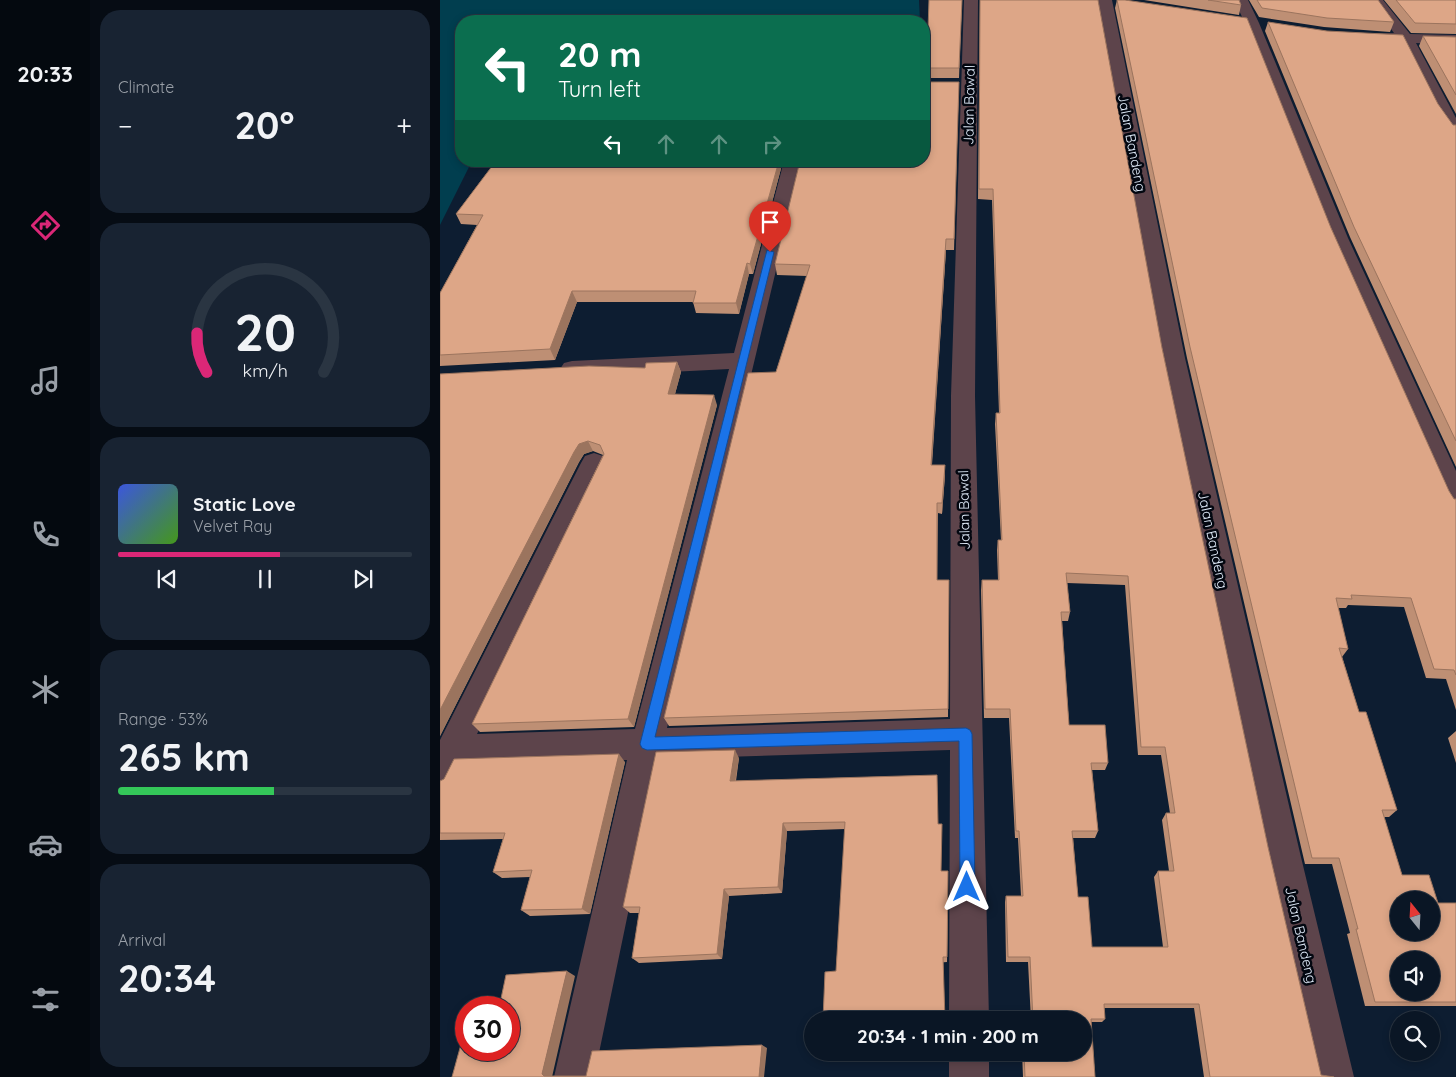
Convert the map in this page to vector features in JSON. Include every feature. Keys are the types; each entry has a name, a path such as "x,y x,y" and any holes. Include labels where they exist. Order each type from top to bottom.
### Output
{"street":[{"name":"Jalan Bawal","path":"969,1011 961,85 970,0"},
{"path":"1104,0 1124,3"},
{"name":"Jalan Bandeng","path":"1104,0 1173,358 1278,834 1334,1077"},
{"path":"1241,0 1260,24 1338,238 1456,500"},
{"path":"1376,0 1406,39 1444,113 1456,130"},
{"path":"1232,20 1260,24"},
{"path":"1357,36 1456,40"},
{"path":"574,1077 647,744 791,167"},
{"path":"548,370 743,360"},
{"path":"446,762 594,463"},
{"path":"446,762 647,744 966,734"},
{"path":"969,1061 969,1077"}],"water":[{"path":"440,0 919,0 920,15 455,15 455,167 469,167 440,225"}],"building":[{"path":"929,0 962,0 959,68 930,68"},
{"path":"980,0 1098,0 1162,348 1268,847 1321,1075 1334,1077 1210,1077 1199,1004 1104,1004 1105,1019 1092,1019 1092,1011 1033,1011 1030,957 1008,957 1006,896 1023,896 1019,831 1016,831 1010,709 985,709 982,580 999,580 998,540 1002,540 996,413 1000,413 993,189 979,189","holes":["1066,573 1128,576 1141,747 1165,747 1175,813 1166,813 1174,871 1158,871 1168,947 1092,947 1088,897 1078,897 1072,831 1098,831 1091,763 1108,763 1105,725 1069,725 1061,612 1070,612"]},
{"path":"1117,0 1247,18 1331,228 1449,491 1454,499 1456,499 1456,675 1454,670 1434,669 1411,598 1351,595 1352,599 1336,598 1348,649 1339,648 1359,712 1366,712 1397,810 1382,810 1402,875 1429,875 1434,891 1390,891 1390,941 1440,941 1440,903 1456,903 1456,1002 1375,1002 1339,858 1312,858 1190,347"},
{"path":"1208,0 1239,0 1241,5"},
{"path":"1257,0 1378,0 1394,22 1327,18 1262,8"},
{"path":"1396,0 1456,0 1456,24 1415,23"},
{"path":"1268,22 1327,31 1403,35 1438,104 1453,125 1456,125 1456,441 1354,227"},
{"path":"1423,36 1456,37 1456,95"},
{"path":"930,82 959,82 954,239 946,239 931,465 945,465 942,503 937,503 937,580 949,580 948,709 664,718 748,373 776,372 810,265 775,264 799,167 930,167"},
{"path":"491,167 777,167 750,264 747,263 736,303 693,303 696,291 572,291 550,349 440,355 440,293 483,215 456,214"},
{"path":"677,362 668,394 714,395 628,719 472,724 604,454 600,445 588,441 579,444 574,452 440,710 440,374 589,366 645,368 646,363"},
{"path":"735,750 730,781 937,775 938,824 942,824 941,871 948,871 947,957 943,957 945,1011 823,1011 825,972 836,971 845,822 783,823 778,887 724,889 717,954 632,958 640,907 623,907 656,752"},
{"path":"619,754 582,909 521,910 532,870 493,872 505,833 440,833 440,781 444,779 454,759"},
{"path":"567,971 542,1074 544,1076 586,1076 592,1051 762,1045 759,1077 452,1077 456,1061 520,1061 520,996 502,996 506,975"},
{"path":"1092,1034 1095,1077 1025,1077 1024,1061 1092,1061"}],"route":[{"path":"770,252 647,744 966,734 967,887"}]}
